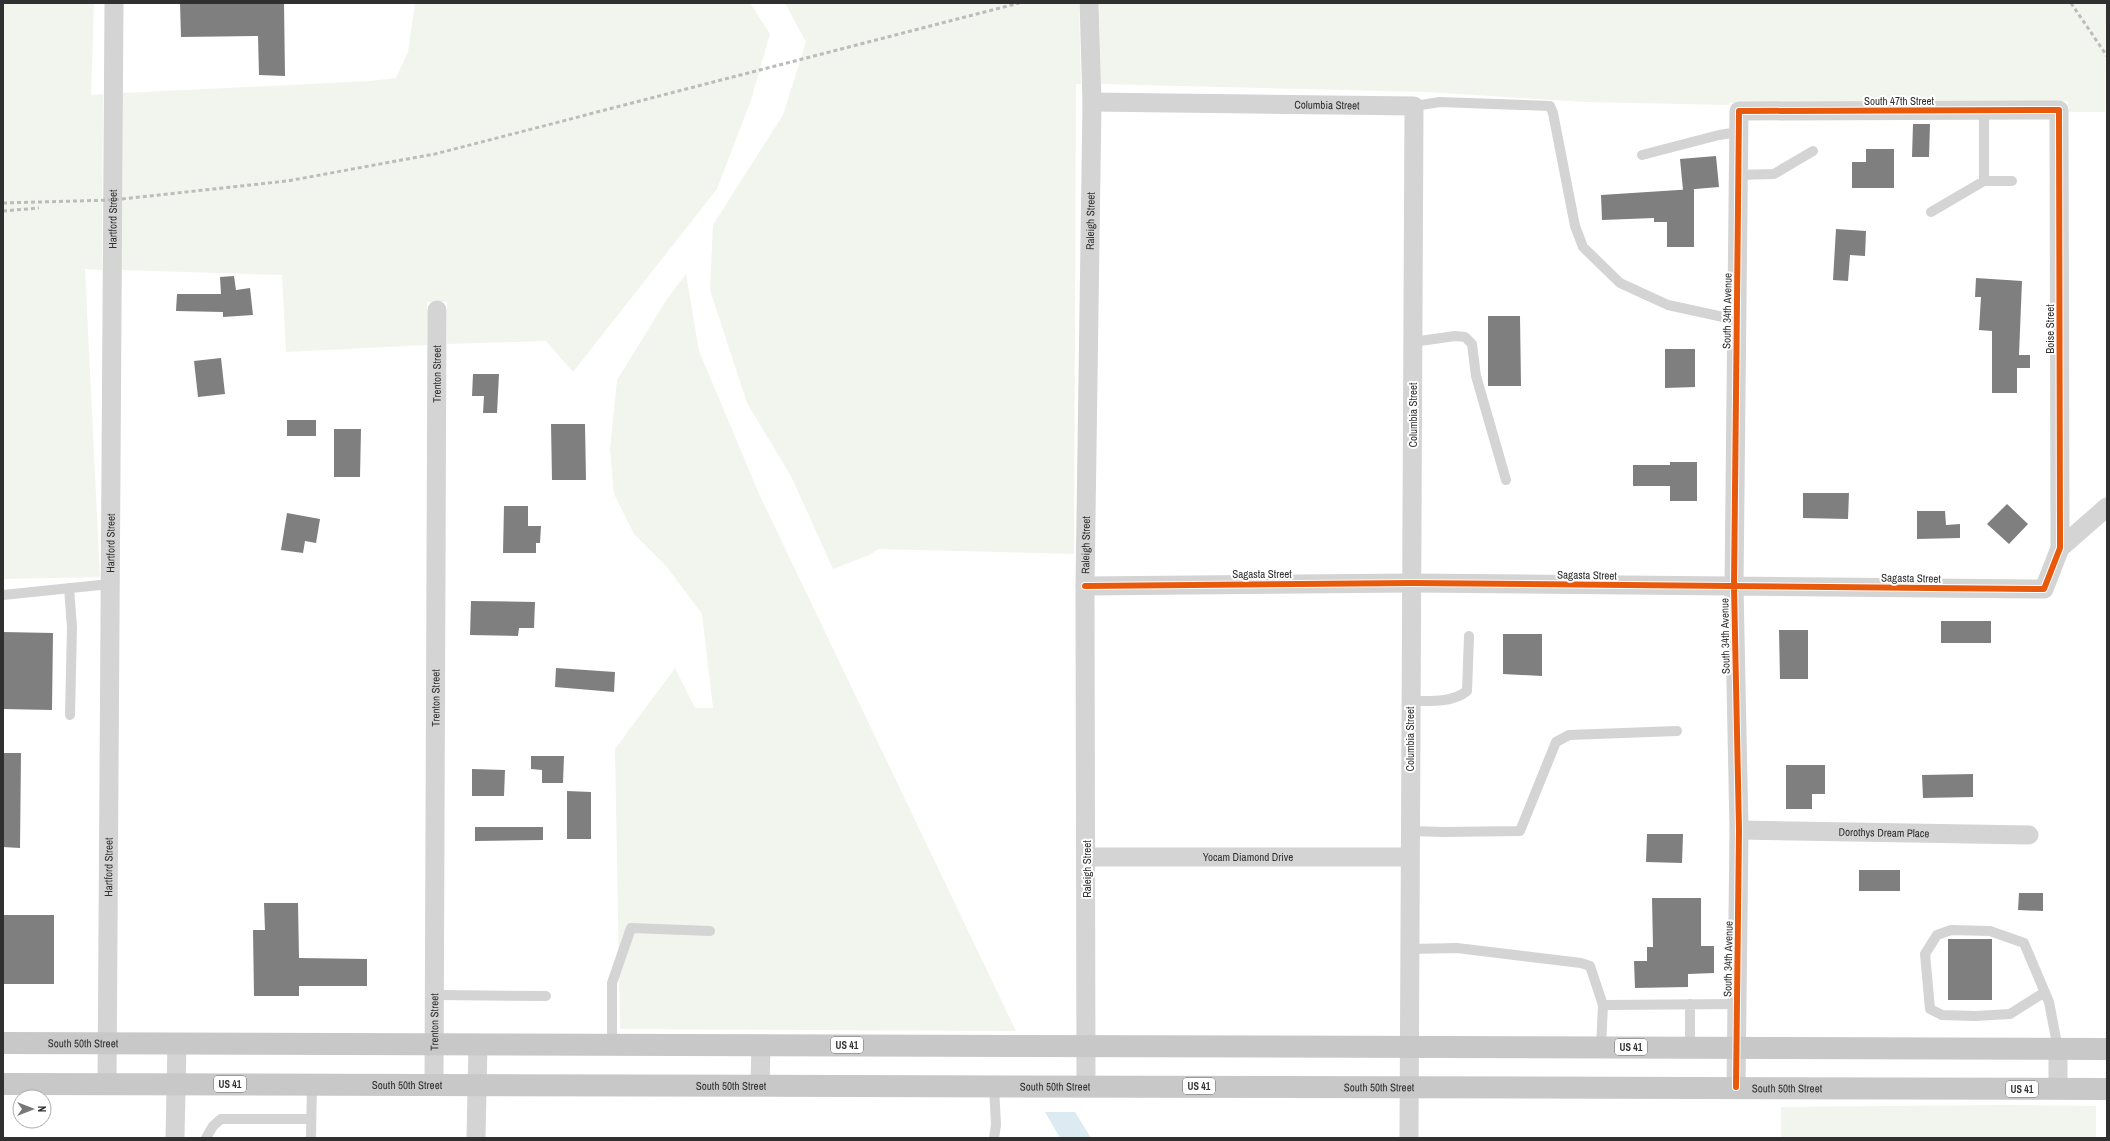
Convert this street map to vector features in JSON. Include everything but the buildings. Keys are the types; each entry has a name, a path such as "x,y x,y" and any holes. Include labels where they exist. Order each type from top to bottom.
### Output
{"main road":[{"name":"South 50th Street","path":"3,1043 2107,1049"},
{"name":"South 50th Street","path":"3,1084 2107,1089"}],"street":[{"name":"Hartford Street","path":"107,1084 114,3"},
{"name":"Raleigh Street","path":"1086,1086 1087,857 1085,586 1092,102 1089,3"},
{"name":"Columbia Street","path":"1092,102 1414,106 1409,857 1409,1138"},
{"name":"South 47th Street","path":"1739,111 2059,110"},
{"name":"Boise Street","path":"2059,110 2060,548"},
{"name":"South 34th Avenue","path":"1736,1087 1739,830 1734,586 1739,111"},
{"name":"Trenton Street","path":"434,1085 437,310"},
{"path":"2060,548 2107,507"},
{"name":"Sagasta Street","path":"1085,586 1412,583 2044,589 2060,548"},
{"name":"Dorothys Dream Place","path":"1739,830 2029,835"},
{"name":"Yocam Diamond Drive","path":"1087,857 1409,857"},
{"path":"175,1138 177,1043"},
{"path":"476,1138 478,1044"},
{"path":"760,1045 760,1086"},
{"path":"2058,1049 2058,1089"}],"lane":[{"path":"1414,106 1440,102 1550,106 1553,113 1575,226 1583,247 1620,282 1668,305 1737,320"},
{"path":"1984,110 1984,181"},
{"path":"1642,155 1719,135 1739,132"},
{"path":"1738,175 1774,174 1813,151"},
{"path":"1931,212 1984,181 2012,181"},
{"path":"1413,342 1455,336 1465,337 1472,344 1476,376 1506,480"},
{"path":"3,595 110,584"},
{"path":"69,588 72,627 70,715"},
{"path":"1411,701 1439,701 1460,697 1467,691 1469,636"},
{"path":"1410,831 1520,831 1556,742 1569,735 1677,731"},
{"path":"612,1045 612,983 631,928 710,931"},
{"path":"2045,992 2010,1014 1975,1016 1942,1015 1930,1009 1925,954 1937,935 1951,930 1990,931 2024,943 2045,992 2049,1002 2058,1049"},
{"path":"1410,949 1458,948 1581,962 1590,966 1603,1005 1601,1047"},
{"path":"435,995 546,996"},
{"path":"1690,1004 1690,1047"},
{"path":"1603,1005 1737,1004"},
{"path":"311,1138 312,1084"},
{"path":"994,1086 996,1125 994,1138"},
{"path":"206,1138 213,1126 221,1119 311,1119"}],"shaded area":[{"path":"3,3 94,3 91,95 103,94 102,270 85,269 100,577 3,579"},
{"path":"415,3 750,3 770,34 751,100 717,189 573,372 546,341 447,344 447,302 427,302 427,345 286,352 282,275 122,270 123,93 371,81 396,78 408,52"},
{"path":"785,3 1079,3 1081,84 1076,84 1074,554 879,549 869,555 833,569 791,476 747,403 710,290 713,225 783,115 806,42"},
{"path":"1099,3 2106,3 2105,112 2069,112 2068,101 1729,103 1729,105 1586,102 1426,92 1101,84"},
{"path":"686,274 699,351 760,496 1016,1031 620,1029 615,749 675,668 695,708 713,708 702,614 666,566 634,534 614,494 610,449 617,380 667,299"},
{"path":"2003,1105 2096,1106 2096,1138 1781,1138 1781,1107"},
{"path":"1045,1112 1075,1112 1091,1138 1060,1138"}],"railway":[{"path":"3,203 112,200 287,181 435,154 1019,3"},
{"path":"2071,3 2107,56"},
{"path":"3,211 39,208"}],"cycle path":[{"path":"1085,586 1412,583 2044,589 2060,548 2059,110 1739,111 1734,586 1739,830 1736,1087"}]}
